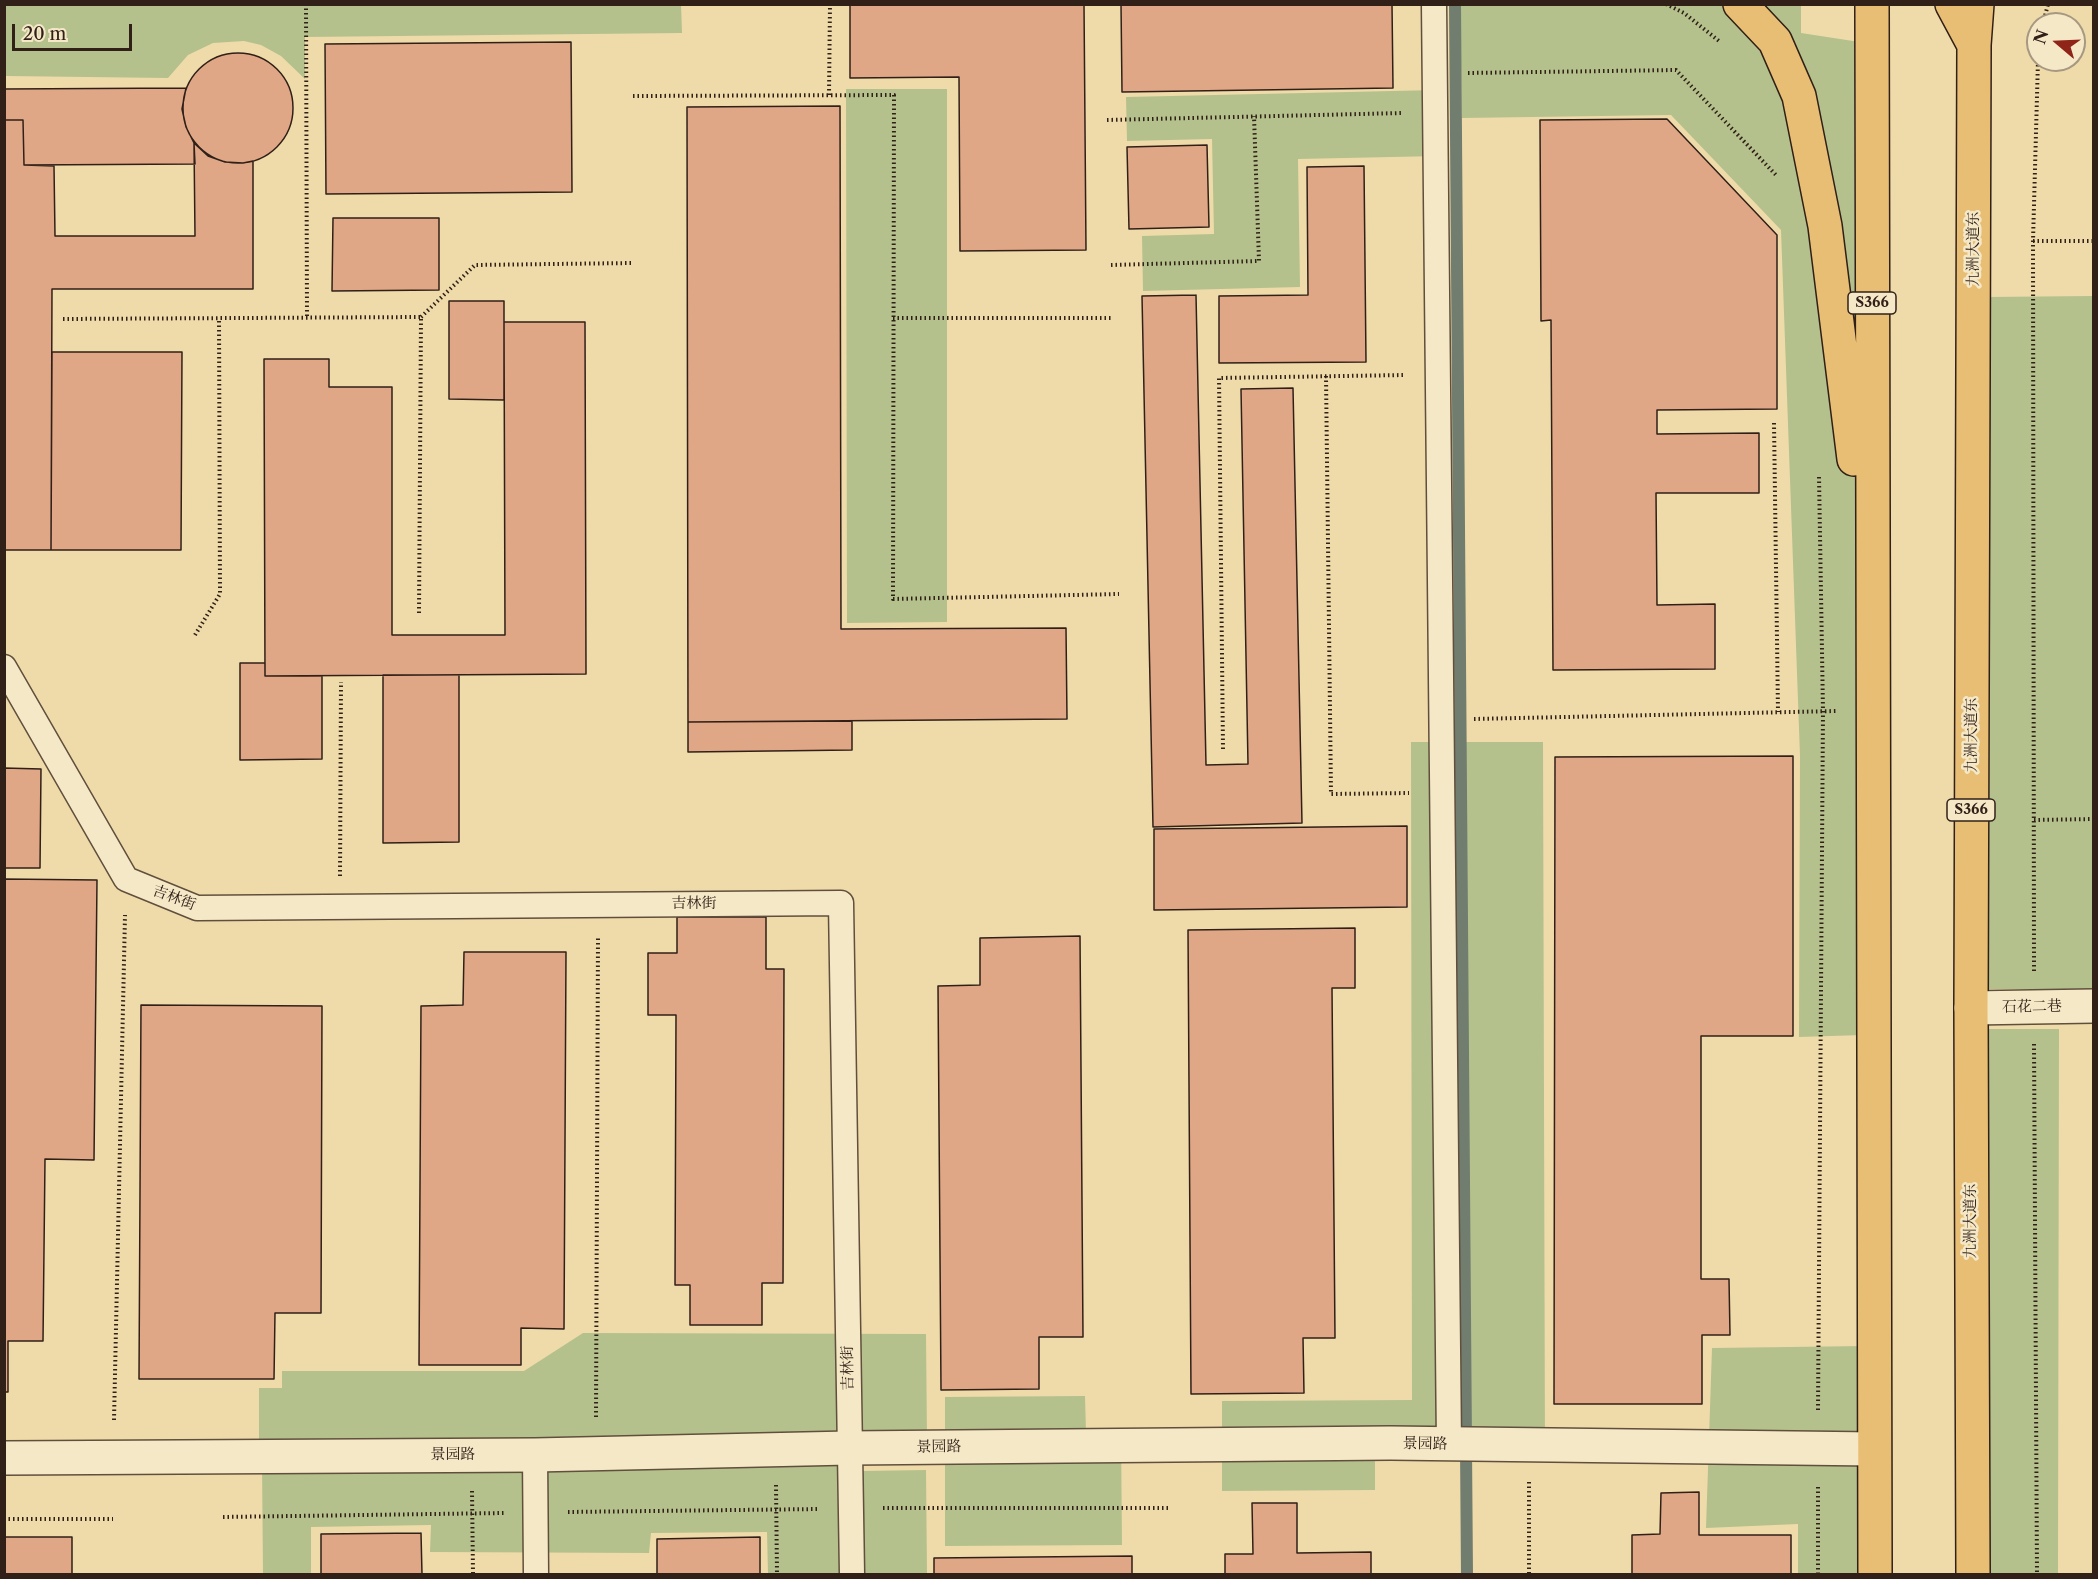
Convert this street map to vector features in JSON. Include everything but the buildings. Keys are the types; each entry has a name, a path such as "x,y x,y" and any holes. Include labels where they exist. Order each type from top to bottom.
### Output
{"main road":[{"path":"1740,4 1775,41 1799,96 1825,226 1872,601"},
{"name":"S366","path":"1872,4 1875,1575"},
{"path":"1952,4 1974,45"},
{"name":"九洲大道东","path":"1973,1575 1971,1008 1974,45 1977,4"}],"street":[{"name":"石花二巷","path":"1971,1008 2094,1006"},
{"name":"景园路","path":"4,1458 535,1455 849,1448 1464,1444 1874,1449"}],"lane":[{"path":"1434,4 1443,793 1464,1444"},
{"path":"4,667 126,879"},
{"name":"吉林街","path":"126,879 197,908 841,903 852,1575"},
{"path":"535,1455 536,1575"}],"path":[{"path":"306,4 307,317"},
{"path":"829,95 830,4"},
{"path":"1666,4 1684,13 1725,45"},
{"path":"1482,73 1676,70 1780,180"},
{"path":"2037,1575 2033,241 2038,72"},
{"path":"633,96 894,95 893,599 1119,594"},
{"path":"1107,120 1435,112"},
{"path":"1111,265 1258,261 1254,116"},
{"path":"2033,241 2094,241"},
{"path":"63,319 421,316 475,266 632,263"},
{"path":"420,613 421,316"},
{"path":"195,635 220,594 219,318"},
{"path":"892,318 1112,318"},
{"path":"1223,749 1219,378 1438,374"},
{"path":"1326,376 1331,794 1443,793"},
{"path":"1774,423 1778,712"},
{"path":"1818,1575 1823,711 1819,475"},
{"path":"340,907 341,682"},
{"path":"1487,718 1873,710"},
{"path":"2034,820 2094,819"},
{"path":"113,1457 126,879"},
{"path":"596,1454 598,905"},
{"path":"1529,1445 1529,1575"},
{"path":"776,1449 777,1575"},
{"path":"472,1455 473,1575"},
{"path":"223,1517 850,1508 1171,1508"},
{"path":"4,1519 113,1518"}],"green space":[{"path":"5,4 681,4 682,33 305,37 305,79 281,56 261,45 244,41 213,43 188,55 168,78 5,76"},
{"path":"1460,5 1801,5 1801,33 1866,43 1862,1035 1799,1037 1800,756 1781,230 1671,115 1462,118"},
{"path":"846,89 947,89 947,622 847,623"},
{"path":"1437,90 1439,156 1298,159 1300,287 1143,291 1142,236 1214,234 1212,139 1127,141 1126,97"},
{"path":"2093,296 2093,989 1983,989 1987,297"},
{"path":"1411,742 1543,742 1545,1455 1375,1457 1375,1490 1222,1491 1222,1401 1412,1400"},
{"path":"1982,1029 2059,1029 2058,1574 1982,1574"},
{"path":"583,1333 926,1334 927,1439 259,1450 259,1388 282,1388 282,1371 524,1371"},
{"path":"1865,1346 1865,1574 1798,1574 1798,1524 1706,1528 1712,1348"},
{"path":"1085,1396 1086,1434 1121,1434 1122,1545 945,1546 945,1397"},
{"path":"840,1456 841,1574 768,1574 767,1532 651,1533 649,1553 430,1552 431,1525 311,1527 311,1574 263,1574 262,1462"},
{"path":"926,1470 927,1574 863,1574 862,1471"}],"waterway":[{"path":"1455,4 1467,1574"}]}
